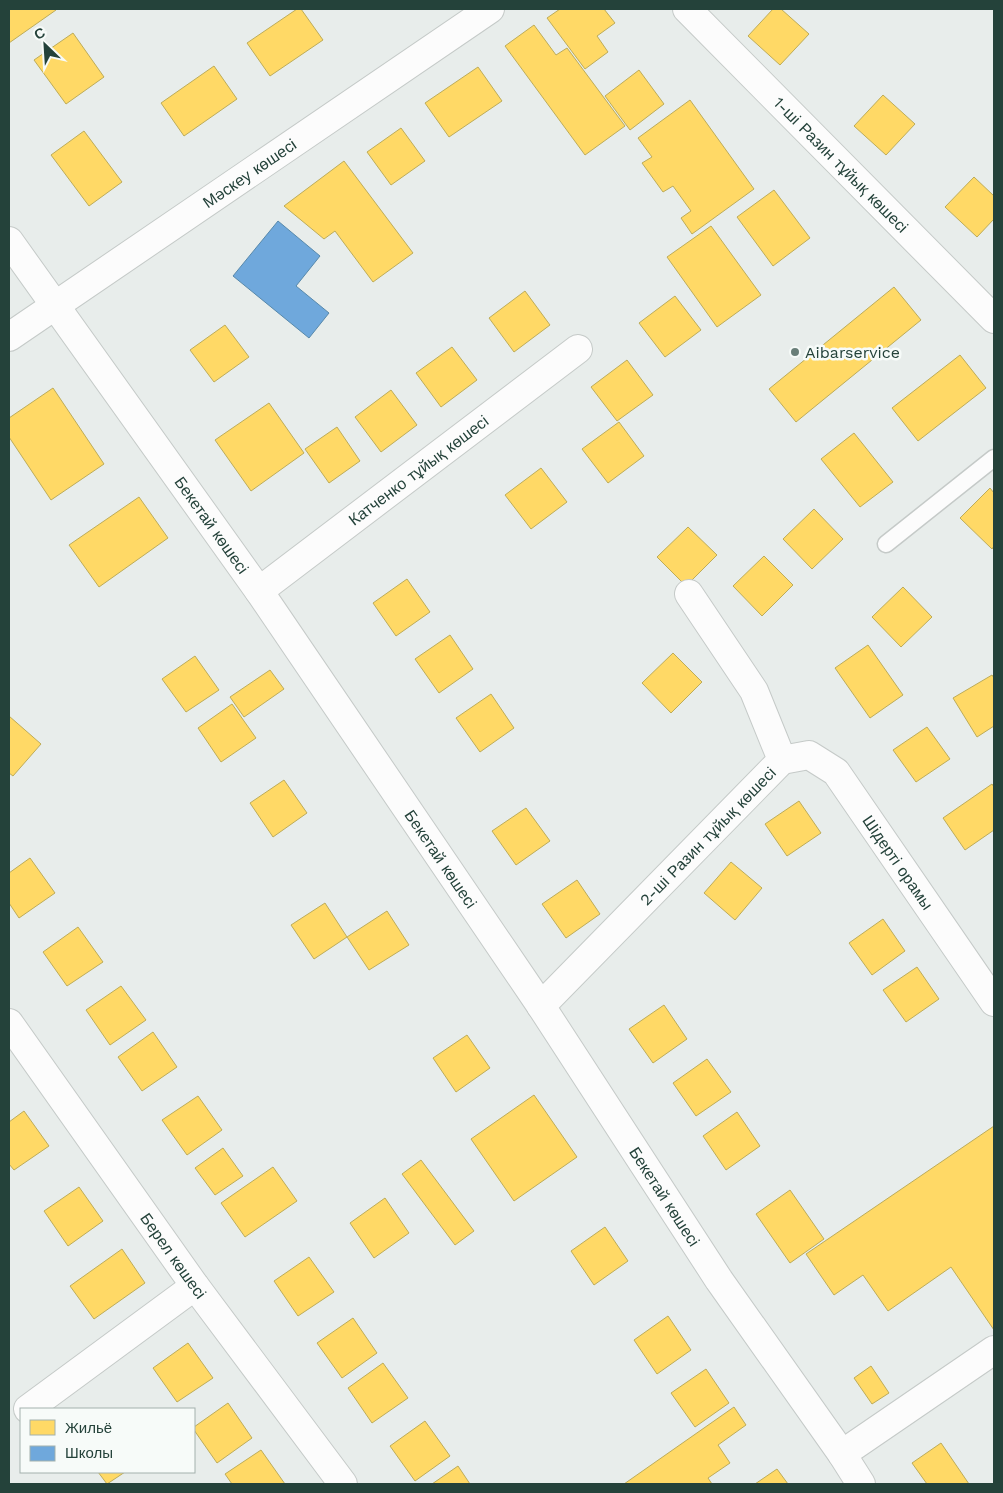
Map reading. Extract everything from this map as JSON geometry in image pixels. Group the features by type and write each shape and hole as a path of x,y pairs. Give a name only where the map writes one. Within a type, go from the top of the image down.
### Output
{"street":[{"name":"Мәскеу көшесі","path":"9,336 490,9"},
{"name":"1-ші Разин тұйық көшесі","path":"687,9 994,319"},
{"name":"Бекетай көшесі","path":"9,241 259,591 541,1006 720,1280 861,1484"},
{"name":"Катченко тұйық көшесі","path":"259,591 578,349"},
{"name":"2-ші Разин тұйық көшесі","path":"541,1006 782,760 754,691 689,594"},
{"name":"Шідерті орамы","path":"782,760 809,755 836,772 994,1002"},
{"name":"Берел көшесі","path":"9,1023 195,1286 343,1484"},
{"path":"29,1408 195,1286"},
{"path":"842,1454 994,1350"},
{"path":"9,1423 20,1415"}],"lane":[{"path":"886,544 994,458"}],"building: Жильё":[{"path":"9,9 55,9 56,10 9,43"},
{"path":"297,9 301,9 323,40 270,76 247,43"},
{"path":"560,9 604,9 615,23 597,36 608,52 585,69 547,18"},
{"path":"773,9 781,9 809,34 780,65 748,36"},
{"path":"534,25 556,55 567,48 625,126 585,155 505,46"},
{"path":"73,33 104,77 66,104 34,60"},
{"path":"214,66 237,99 184,136 161,103"},
{"path":"478,67 502,101 449,137 425,103"},
{"path":"639,70 664,104 630,130 605,96"},
{"path":"883,95 915,124 886,155 854,126"},
{"path":"690,100 754,189 692,234 681,218 691,211 673,186 663,192 642,163 652,157 638,138"},
{"path":"401,128 425,161 391,185 367,152"},
{"path":"84,131 122,182 89,206 51,155"},
{"path":"344,161 413,253 373,282 335,231 324,239 284,206"},
{"path":"974,177 994,196 994,219 977,237 945,207"},
{"path":"774,190 810,238 773,266 737,217"},
{"path":"711,226 761,295 717,327 667,257"},
{"path":"894,287 921,320 796,422 769,389"},
{"path":"525,291 550,325 514,352 489,318"},
{"path":"675,296 701,330 665,357 639,323"},
{"path":"225,325 249,357 214,382 190,350"},
{"path":"452,347 477,380 441,407 416,373"},
{"path":"960,355 986,388 918,441 892,408"},
{"path":"627,360 653,395 617,421 591,387"},
{"path":"53,388 104,464 51,500 9,437 9,418"},
{"path":"391,390 417,425 381,452 355,417"},
{"path":"269,403 304,453 251,491 215,440"},
{"path":"619,422 644,456 608,483 582,449"},
{"path":"337,427 360,461 329,483 305,449"},
{"path":"854,433 893,482 860,507 821,459"},
{"path":"541,468 567,502 531,529 505,495"},
{"path":"990,488 994,493 994,546 992,549 960,518"},
{"path":"139,497 168,538 99,587 69,545"},
{"path":"814,509 843,539 812,569 783,539"},
{"path":"688,527 717,555 686,586 657,557"},
{"path":"764,556 793,585 762,616 733,586"},
{"path":"407,579 430,612 396,636 373,603"},
{"path":"903,587 932,617 901,647 872,617"},
{"path":"450,635 473,669 439,693 415,659"},
{"path":"868,645 903,695 870,718 835,668"},
{"path":"673,653 702,682 671,713 642,683"},
{"path":"195,656 219,690 186,712 162,679"},
{"path":"270,670 284,689 244,717 230,697"},
{"path":"992,675 994,678 994,726 977,737 953,698"},
{"path":"491,694 514,728 480,752 456,718"},
{"path":"232,704 256,738 221,762 198,728"},
{"path":"9,716 41,744 13,776 9,773"},
{"path":"927,727 950,759 916,782 893,750"},
{"path":"284,780 307,813 273,837 250,803"},
{"path":"992,784 994,787 994,830 965,850 943,818"},
{"path":"799,801 821,833 787,856 765,824"},
{"path":"526,808 550,841 516,865 492,831"},
{"path":"30,858 55,893 19,918 9,903 9,873"},
{"path":"731,862 762,888 735,920 704,893"},
{"path":"577,880 600,914 566,938 542,904"},
{"path":"325,903 347,937 314,959 291,925"},
{"path":"387,911 409,945 369,970 347,937"},
{"path":"883,919 905,951 872,975 849,943"},
{"path":"78,927 103,962 67,986 43,952"},
{"path":"917,967 939,999 906,1022 883,990"},
{"path":"121,986 146,1020 110,1045 86,1010"},
{"path":"664,1005 687,1039 653,1063 629,1029"},
{"path":"153,1032 177,1067 142,1091 118,1057"},
{"path":"467,1035 490,1068 456,1092 433,1058"},
{"path":"707,1059 731,1092 696,1116 673,1083"},
{"path":"534,1095 577,1157 514,1201 471,1139"},
{"path":"198,1096 222,1130 187,1155 162,1120"},
{"path":"24,1111 49,1146 14,1170 9,1164 9,1122"},
{"path":"737,1112 760,1146 726,1170 703,1136"},
{"path":"994,1126 994,1330 951,1267 888,1311 863,1275 834,1295 806,1254"},
{"path":"223,1148 243,1176 215,1195 195,1168"},
{"path":"421,1160 474,1231 455,1245 402,1174"},
{"path":"273,1167 297,1201 245,1237 221,1203"},
{"path":"79,1187 103,1221 68,1246 44,1211"},
{"path":"790,1190 824,1239 790,1263 756,1214"},
{"path":"385,1198 409,1233 374,1258 350,1223"},
{"path":"605,1227 628,1261 594,1285 571,1251"},
{"path":"122,1249 145,1283 94,1319 70,1286"},
{"path":"309,1257 334,1292 298,1316 274,1281"},
{"path":"668,1316 691,1350 657,1374 634,1340"},
{"path":"353,1318 377,1353 342,1378 317,1343"},
{"path":"188,1343 213,1378 177,1402 153,1368"},
{"path":"383,1363 408,1398 372,1423 348,1388"},
{"path":"871,1366 889,1393 872,1404 854,1378"},
{"path":"706,1369 729,1403 695,1427 671,1393"},
{"path":"228,1403 252,1438 217,1463 195,1431 195,1426"},
{"path":"734,1407 746,1425 718,1445 730,1463 708,1478 712,1484 624,1484"},
{"path":"425,1421 450,1456 415,1481 390,1446"},
{"path":"941,1443 969,1484 927,1484 912,1463"},
{"path":"261,1450 285,1484 232,1484 225,1474"},
{"path":"458,1466 470,1484 432,1484"},
{"path":"777,1469 788,1484 755,1484"},
{"path":"99,1473 124,1473 107,1484"}],"building: Школы":[{"path":"278,221 320,256 296,286 329,313 309,338 233,276"}],"place":[{"name":"Aibarservice","path":"795,352"}]}
